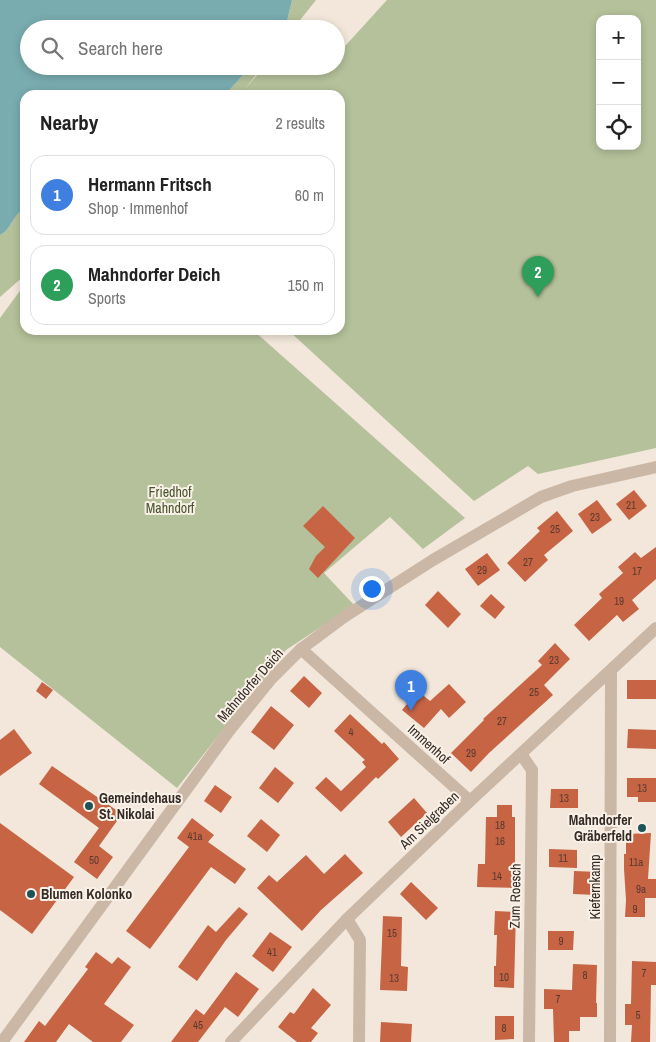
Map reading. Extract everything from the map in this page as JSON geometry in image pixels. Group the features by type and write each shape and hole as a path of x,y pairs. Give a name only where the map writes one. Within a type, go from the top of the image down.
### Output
{"street":[{"name":"Mahndorfer Deich","path":"2,1042 229,731 271,679 301,649 352,612 433,560 541,497 572,486 656,467"},
{"name":"Am Sielgraben","path":"231,1042 347,919 470,801 656,628"},
{"name":"Immenhof","path":"301,649 470,801"},
{"name":"Kiefernkamp","path":"610,1042 611,671"},
{"name":"Zum Roesch","path":"521,754 532,770 529,1042"},
{"path":"347,919 360,940 359,1042"}],"green space":[{"path":"292,0 316,0 300,20 287,20"},
{"path":"387,0 656,0 656,448 538,474 528,466 474,501 293,335 345,335 345,90 244,90 257,75 345,75 345,46"},
{"path":"243,75 256,75 244,90 229,90"},
{"path":"20,213 20,279 0,297 0,235"},
{"name":"Friedhof Mahndorf","path":"20,291 20,335 259,335 465,518 423,549 390,517 324,573 354,605 286,650 177,788 0,647 0,318"}],"water":[{"path":"0,0 292,0 287,20 20,20 20,75 243,75 229,90 20,90 20,213 0,235"}],"building":[{"path":"634,490 647,506 629,520 616,504"},
{"path":"597,500 612,520 592,534 578,514"},
{"path":"323,506 355,538 318,578 309,569 316,556 325,547 303,526"},
{"path":"557,511 573,531 544,555 548,560 525,582 507,563 540,531 537,528"},
{"path":"656,547 656,579 632,600 639,609 623,622 617,615 589,641 574,625 602,598 599,594 623,573 618,567 635,552 641,558"},
{"path":"487,553 500,570 478,586 465,569"},
{"path":"438,591 461,614 448,628 425,605"},
{"path":"491,594 505,607 495,619 480,606"},
{"path":"555,643 570,659 544,685 553,695 489,753 471,772 451,753 483,719 542,665 538,661"},
{"path":"304,676 322,693 309,708 290,691"},
{"path":"627,680 656,680 656,699 627,699"},
{"path":"42,682 53,690 46,699 36,691"},
{"path":"449,684 466,702 449,718 441,709 424,728 402,710 418,691 430,701"},
{"path":"271,706 294,725 274,750 251,732"},
{"path":"350,714 382,744 384,742 399,759 378,779 376,777 341,812 315,788 326,777 341,791 366,767 362,762 365,760 334,731"},
{"path":"14,729 32,753 0,776 0,740"},
{"path":"628,729 656,730 656,749 627,748"},
{"name":"Gemeindehaus St. Nikolai","path":"52,766 122,814 99,846 113,857 97,879 74,862 99,828 39,784"},
{"path":"275,767 294,783 278,803 259,788"},
{"path":"627,778 656,778 656,802 638,802 638,797 627,797"},
{"path":"215,785 232,797 221,813 204,801"},
{"path":"551,789 578,789 578,808 550,808"},
{"path":"414,798 427,813 401,837 388,822"},
{"path":"497,805 512,805 512,817 515,817 516,888 477,887 478,864 485,864 486,817 497,817"},
{"path":"192,818 214,835 208,842 246,869 235,884 211,867 150,949 126,931 189,847 177,838"},
{"path":"261,819 280,835 267,852 247,836"},
{"name":"Blumen Kolonko","path":"0,823 74,877 32,934 0,910"},
{"path":"651,833 648,879 656,879 656,898 645,898 645,917 625,917 624,854 626,854 626,834"},
{"path":"549,849 577,850 577,868 549,867"},
{"path":"345,854 363,873 321,910 302,931 257,888 269,875 277,882 306,855 324,874"},
{"path":"574,871 598,872 597,895 573,894"},
{"path":"411,882 438,908 426,920 400,894"},
{"path":"239,907 248,914 226,940 197,981 178,967 208,925 216,932"},
{"path":"495,911 516,912 514,988 494,987 497,935 494,935"},
{"path":"383,916 402,917 401,966 408,967 407,991 380,990"},
{"path":"548,931 574,931 573,950 548,950"},
{"path":"270,932 292,947 273,972 252,956"},
{"path":"96,952 112,964 118,957 131,967 104,1004 134,1025 121,1042 93,1042 69,1024 56,1042 24,1042 39,1021 45,1026 88,969 85,967"},
{"path":"632,961 656,962 656,985 651,985 650,1042 631,1042 632,1025 625,1025 625,1004 631,1004"},
{"path":"573,964 597,965 597,1017 580,1017 580,1031 569,1031 569,1042 554,1042 553,1009 544,1009 544,989 572,990"},
{"path":"236,972 259,989 238,1017 225,1007 198,1042 171,1042 196,1009 204,1015"},
{"path":"313,988 331,1005 311,1028 318,1033 311,1042 297,1042 278,1027 290,1012 294,1014"},
{"path":"495,1016 514,1016 514,1039 495,1040"},
{"path":"381,1022 412,1024 411,1042 380,1042"}],"place":[{"name":"Mahndorfer Deich","path":"538,297"},
{"name":"Hermann Fritsch","path":"411,711"},
{"name":"Gemeindehaus St. Nikolai","path":"89,806"},
{"name":"Mahndorfer Gräberfeld","path":"642,828"},
{"name":"Blumen Kolonko","path":"31,894"}]}
